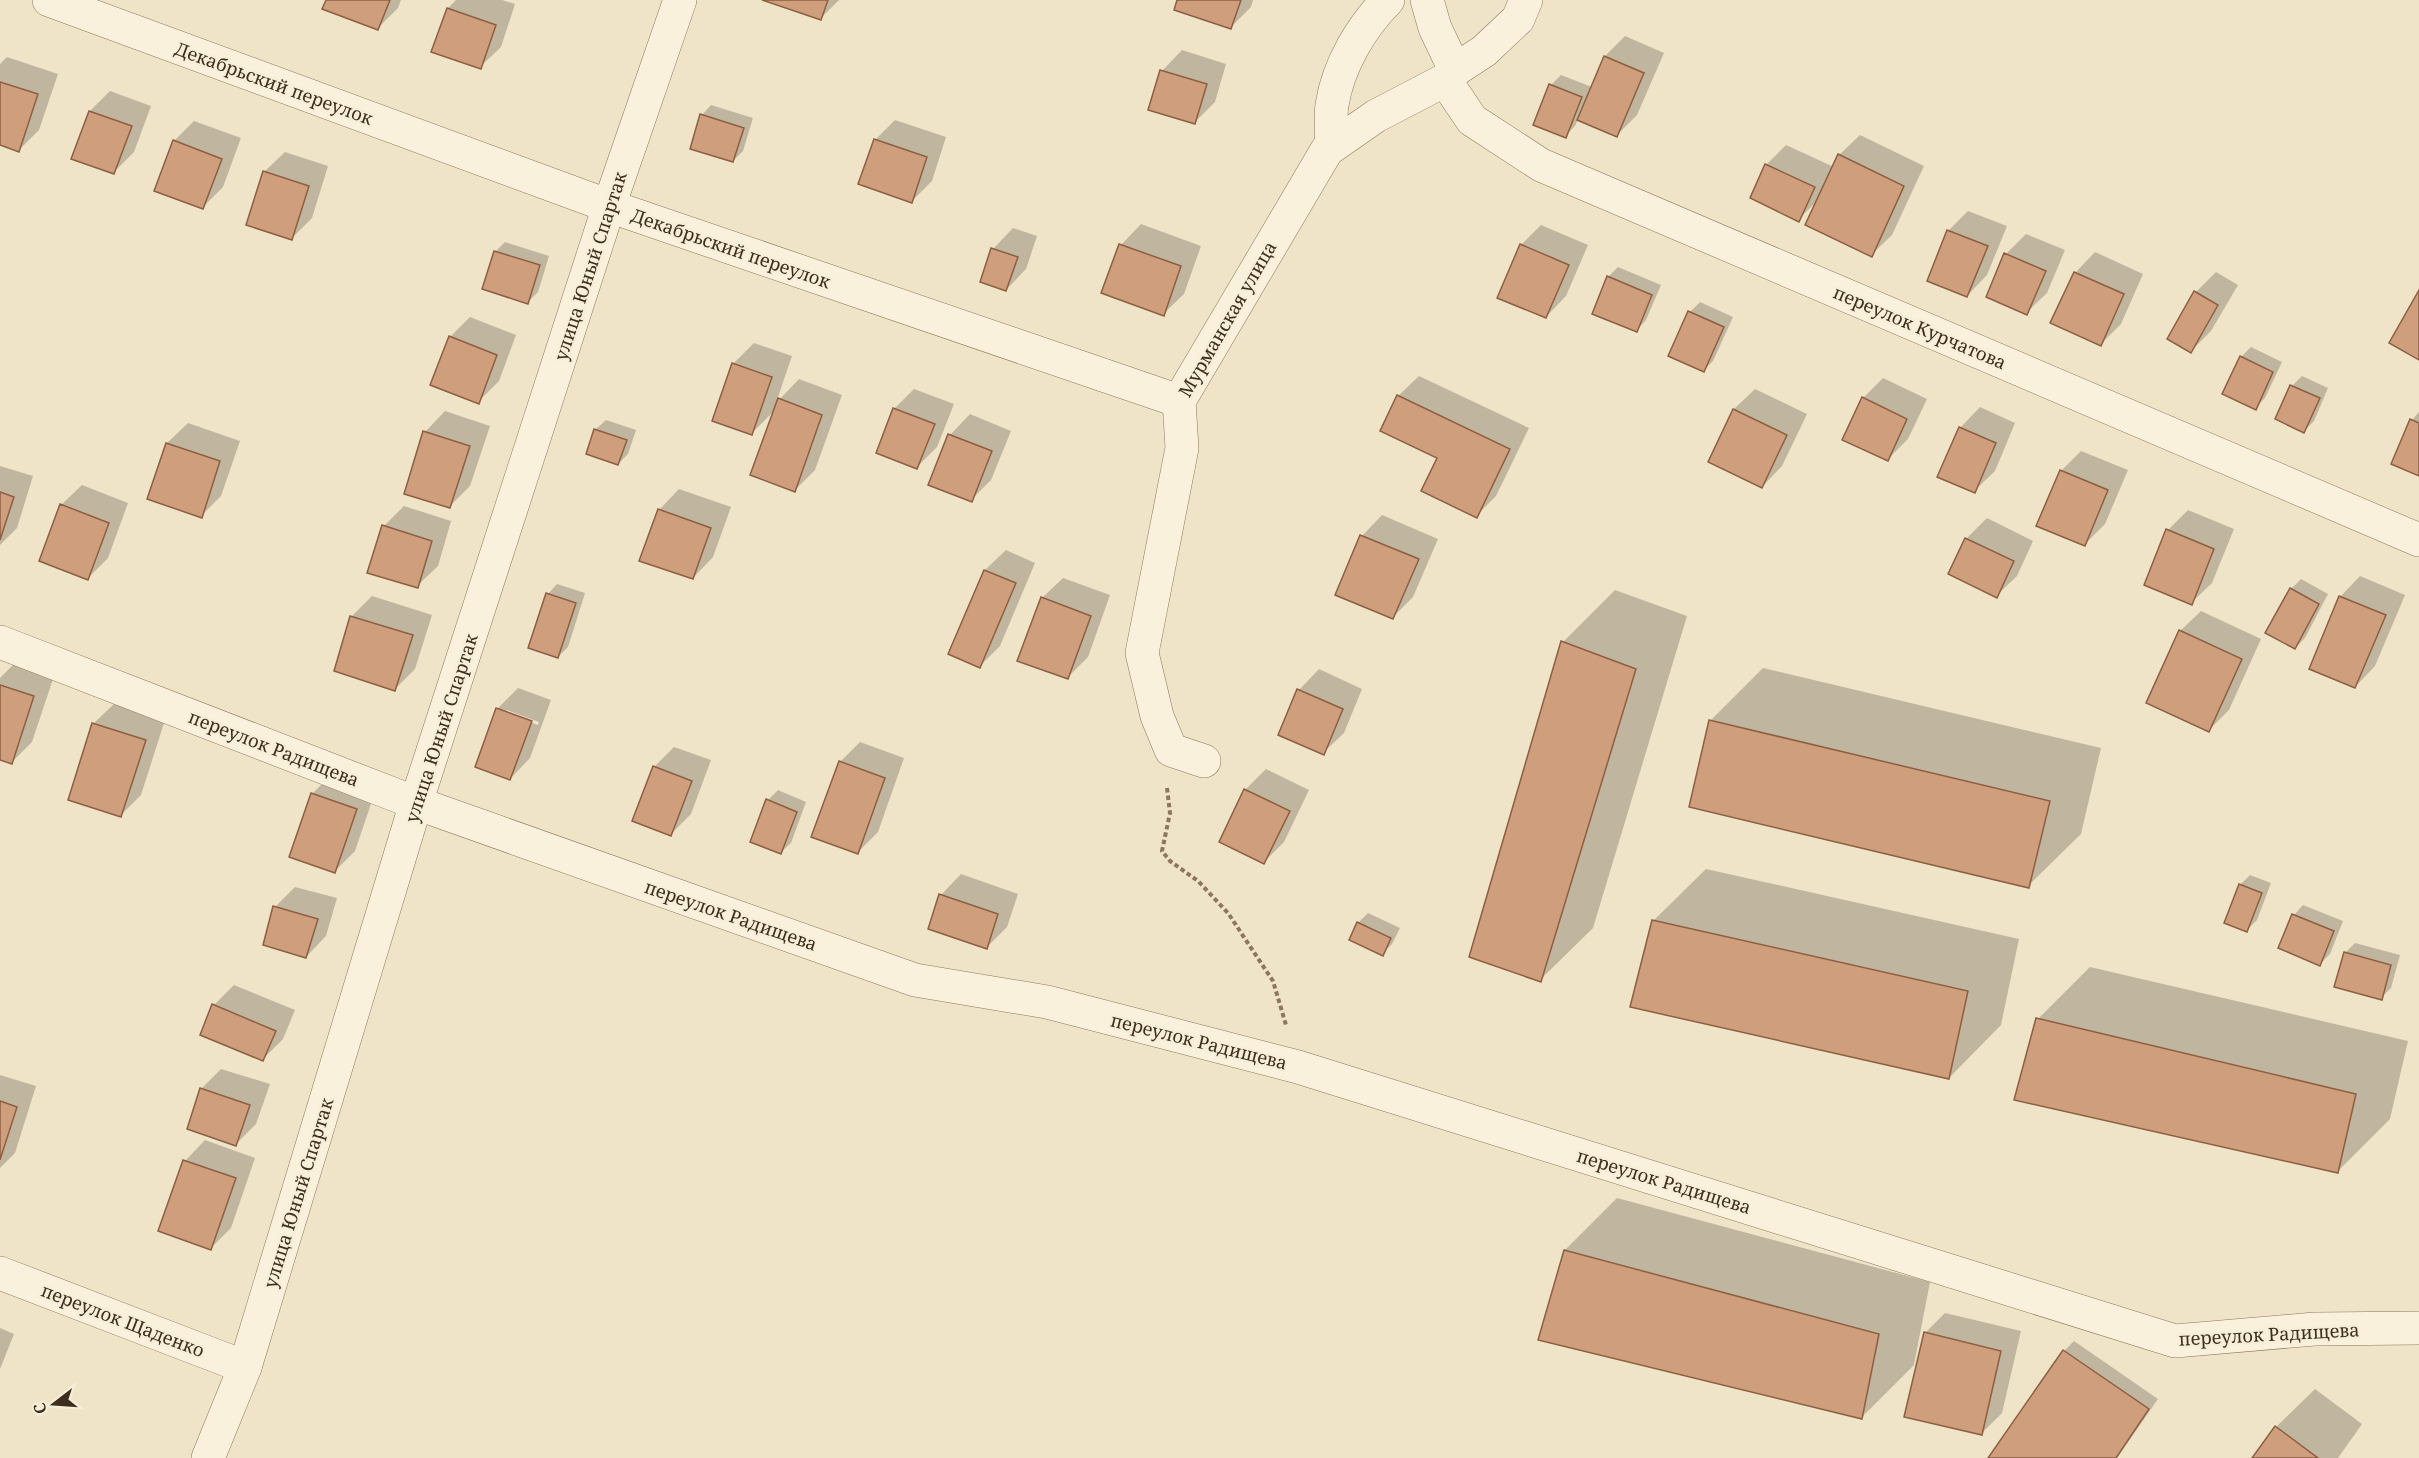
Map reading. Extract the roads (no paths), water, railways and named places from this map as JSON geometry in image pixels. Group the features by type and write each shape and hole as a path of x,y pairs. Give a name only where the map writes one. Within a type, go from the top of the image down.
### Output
{"street":[{"name":"Декабрьский переулок","path":"49,0 609,206 1179,401"},
{"name":"улица Юный Спартак","path":"208,1458 245,1367 416,803 609,206 680,0"},
{"path":"1331,147 1332,104 1347,58 1372,17 1388,0"},
{"name":"переулок Курчатова","path":"1427,0 1450,75 1472,120 1541,165 2419,540"},
{"name":"Мурманская улица","path":"1204,760 1171,750 1157,716 1142,652 1182,448 1179,401 1327,150 1376,116 1450,75 1484,51 1518,20 1526,0"},
{"name":"переулок Радищева","path":"0,642 416,803 915,980 1047,1002 1298,1067 2175,1341 2315,1329 2419,1328"},
{"name":"переулок Щаденко","path":"0,1273 245,1367"}]}
